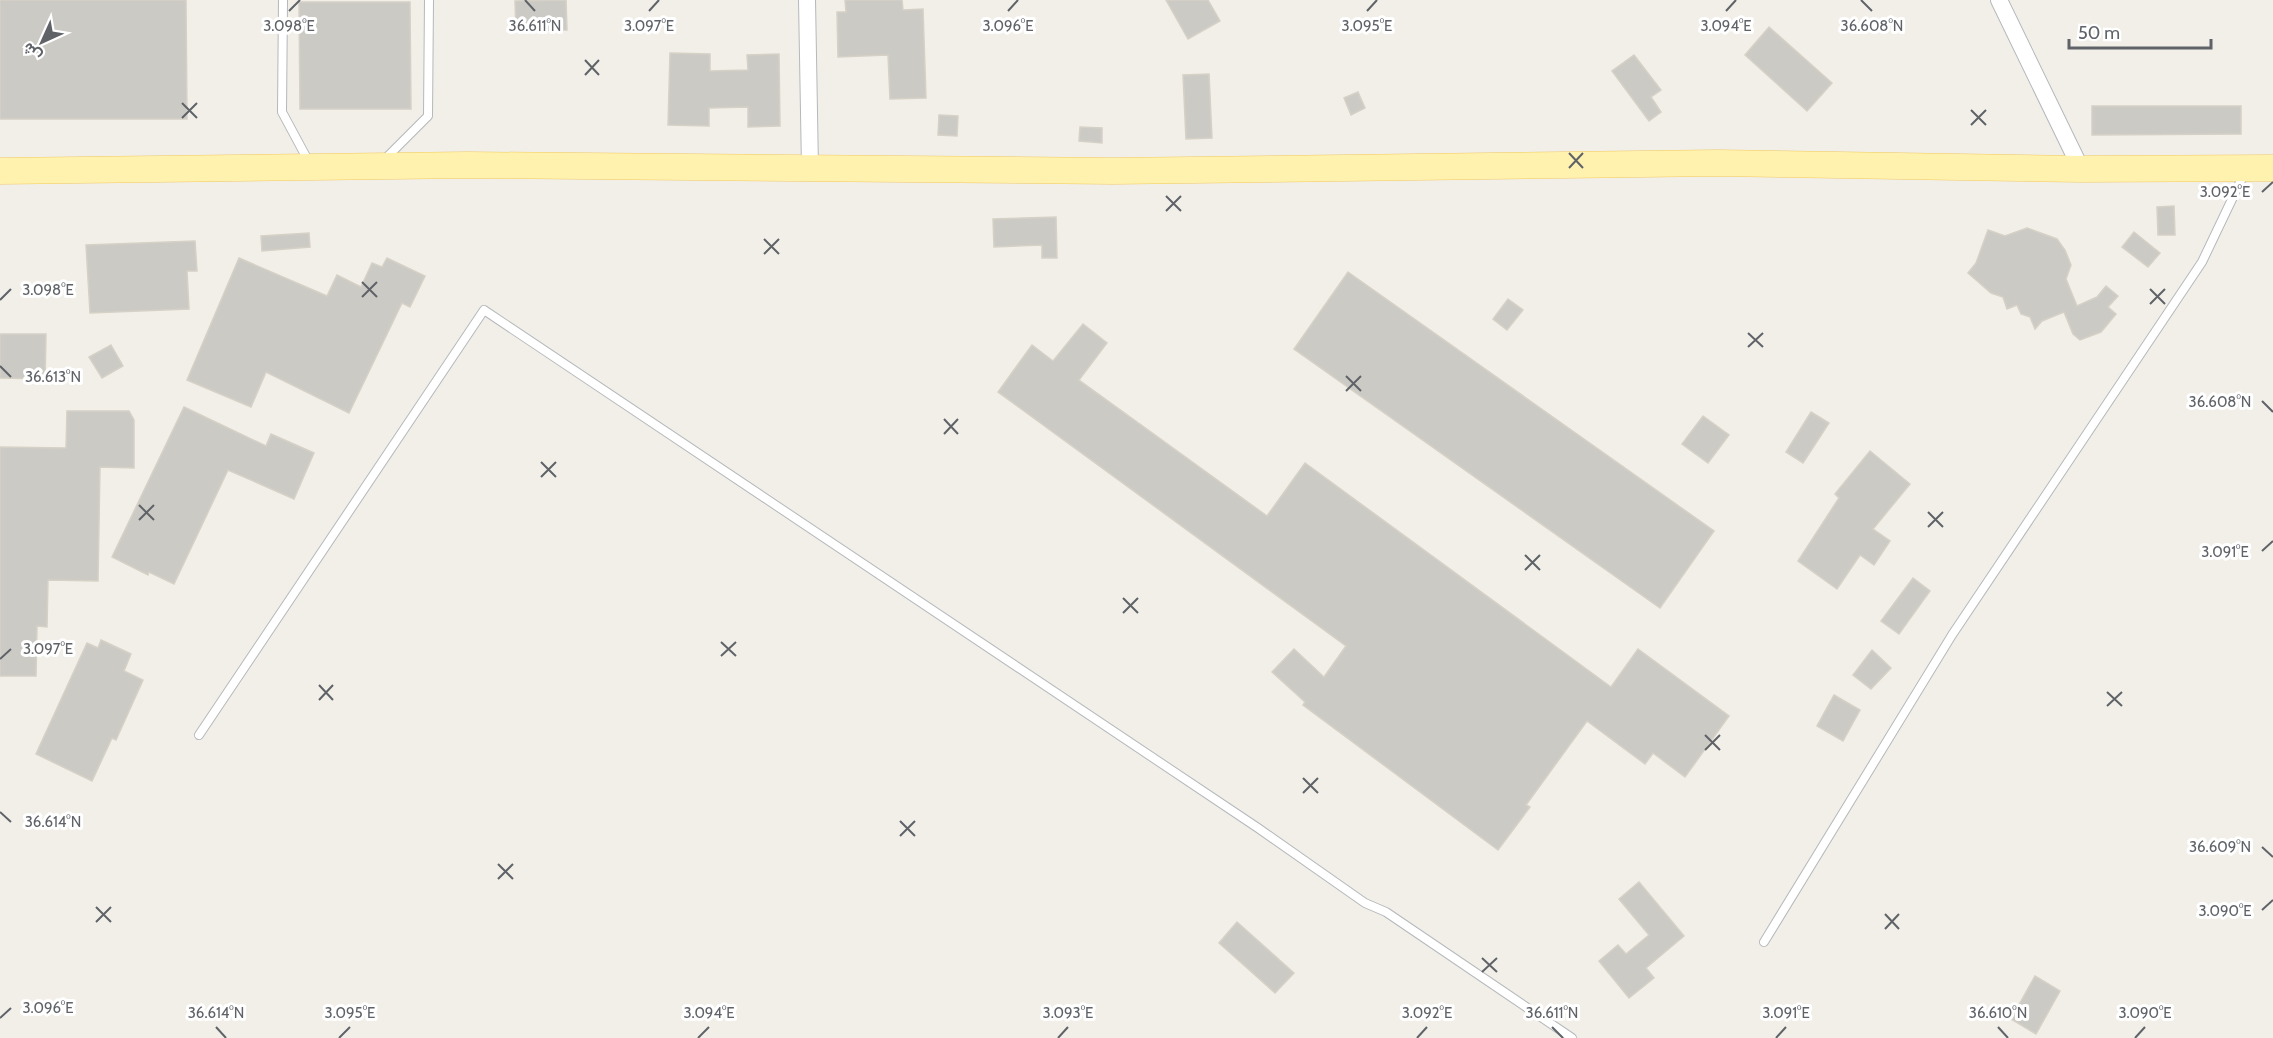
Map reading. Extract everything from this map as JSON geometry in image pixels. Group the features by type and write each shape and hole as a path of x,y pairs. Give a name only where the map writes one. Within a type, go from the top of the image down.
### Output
{"main road":[{"path":"0,171 379,166 1113,171 1719,163 2081,169 2273,168"}],"street":[{"path":"807,0 810,168"},
{"path":"1999,0 2081,169"}],"lane":[{"path":"282,0 282,112 311,167"},
{"path":"379,166 428,116 429,0"},
{"path":"1764,942 1952,635 2202,262 2247,168"},
{"path":"199,735 484,310 1258,828 1365,903 1386,912 1572,1038"}],"building":[{"path":"0,0 186,0 187,119 0,119"},
{"path":"566,0 567,30 516,31 515,1"},
{"path":"845,0 902,0 903,10 923,9 926,98 890,99 888,55 838,57 837,12 846,12"},
{"path":"1166,0 1208,0 1220,21 1188,39"},
{"path":"299,2 410,2 411,109 300,109"},
{"path":"1769,27 1832,83 1807,111 1745,55"},
{"path":"670,53 710,54 710,71 748,70 747,55 779,54 780,126 748,127 748,107 709,108 709,126 668,125"},
{"path":"1634,55 1661,90 1651,97 1661,112 1649,121 1612,71"},
{"path":"1209,74 1212,138 1186,139 1183,75"},
{"path":"1358,92 1365,108 1351,115 1344,98"},
{"path":"2092,106 2241,106 2241,134 2092,135"},
{"path":"939,115 958,116 957,136 938,135"},
{"path":"1080,127 1102,128 1102,143 1079,141"},
{"path":"2174,206 2175,235 2158,235 2157,207"},
{"path":"1056,217 1057,258 1042,258 1042,245 994,247 993,219"},
{"path":"2027,228 2057,239 2065,250 2071,265 2066,279 2077,306 2097,297 2106,286 2118,296 2108,307 2116,314 2101,332 2080,340 2073,334 2064,312 2042,321 2035,329 2030,317 2021,314 2017,305 2007,309 2003,297 1991,293 1968,273 1976,263 1988,230 2005,236"},
{"path":"2134,232 2160,253 2148,267 2122,247"},
{"path":"309,233 310,247 262,251 261,236"},
{"path":"195,241 197,271 187,271 189,309 90,313 86,245"},
{"path":"239,258 327,296 337,275 361,287 372,263 382,267 387,258 425,276 410,307 402,303 349,413 266,372 251,407 187,380"},
{"path":"1348,272 1714,531 1660,608 1294,349"},
{"path":"1508,299 1523,310 1507,330 1493,319"},
{"path":"1083,324 1107,343 1079,380 1267,516 1305,463 1611,687 1638,649 1729,716 1685,777 1653,753 1645,764 1587,721 1526,805 1530,807 1498,850 1303,705 1305,702 1272,672 1294,649 1324,677 1346,646 998,392 1032,345 1053,361"},
{"path":"0,334 46,334 45,379 0,378"},
{"path":"111,345 123,366 102,378 89,357"},
{"path":"184,407 266,446 271,434 314,453 294,499 228,470 174,584 149,572 148,575 112,557"},
{"path":"67,411 129,411 134,420 134,468 100,467 98,581 48,580 47,627 37,626 36,676 0,676 0,447 66,448"},
{"path":"1811,412 1829,423 1803,463 1786,452"},
{"path":"1703,416 1729,435 1708,463 1682,444"},
{"path":"1870,451 1910,484 1873,529 1890,541 1874,565 1860,555 1837,589 1798,561 1839,498 1835,494"},
{"path":"1913,578 1930,591 1899,634 1881,621"},
{"path":"101,640 131,654 124,671 143,680 116,740 112,738 92,781 36,754 87,643 98,648"},
{"path":"1872,650 1891,668 1871,689 1853,675"},
{"path":"1834,695 1860,710 1843,741 1817,726"},
{"path":"1639,882 1684,936 1646,968 1654,978 1629,998 1599,961 1618,945 1626,954 1649,935 1619,899"},
{"path":"1237,922 1294,973 1275,993 1219,943"},
{"path":"2035,976 2060,991 2036,1034 2011,1019"}]}
